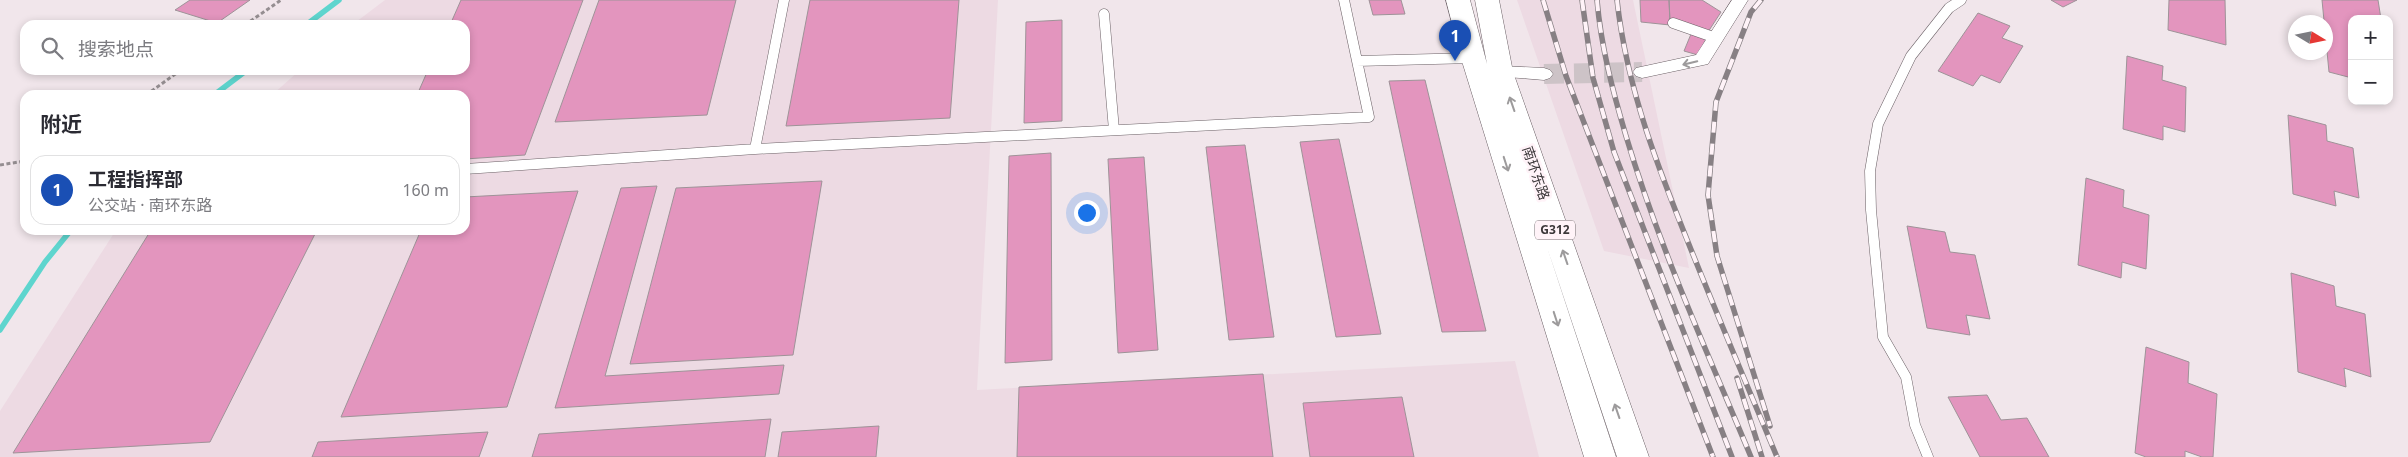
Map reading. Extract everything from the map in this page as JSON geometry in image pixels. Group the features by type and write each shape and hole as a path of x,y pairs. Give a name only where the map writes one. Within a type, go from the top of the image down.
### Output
{"highway":[{"name":"南环东路","path":"1458,0 1473,58 1600,457"},
{"name":"南环东路","path":"1487,0 1501,72 1633,457"}],"street":[{"path":"1642,72 1702,60 1740,0"},
{"path":"1501,72 1544,74"}],"lane":[{"path":"755,149 784,0"},
{"path":"470,169 755,149 1369,117 1344,0"},
{"path":"1928,457 1915,425 1906,377 1884,337 1871,210 1870,171 1878,124 1911,56 1949,8 1961,0"},
{"path":"1104,14 1114,130"},
{"path":"1673,23 1716,38"},
{"path":"1357,61 1473,58"}],"path":[{"path":"252,20 281,0"},
{"path":"153,90 175,75"},
{"path":"0,165 20,162"}],"shaded area":[{"path":"385,0 998,0 977,390 1515,361 1539,457 0,457 0,411 113,235 470,235 470,90 278,90 294,75 470,75 470,20 359,20"},
{"path":"1517,0 1633,0 1689,268 1604,251"}],"building":[{"path":"190,0 250,0 221,20 207,20 175,10"},
{"path":"461,0 583,0 525,155 470,159 470,90 419,90 426,75 470,75 470,20 452,20"},
{"path":"599,0 736,0 707,115 555,122"},
{"path":"810,0 959,0 950,118 786,126"},
{"path":"1369,0 1401,0 1405,14 1373,15"},
{"path":"1640,0 1669,0 1670,25 1641,22"},
{"path":"1669,0 1702,0 1721,12 1708,32 1670,20"},
{"path":"2051,0 2077,0 2063,7"},
{"path":"2169,0 2225,0 2226,45 2168,30"},
{"path":"2322,0 2378,0 2380,15 2348,15 2348,77 2329,72 2328,60 2333,60 2333,15 2323,15"},
{"path":"1978,13 2010,26 2002,38 2023,46 2000,83 1981,75 1973,86 1938,71"},
{"path":"1062,20 1062,121 1024,123 1026,22"},
{"path":"1691,34 1706,39 1698,55 1684,51"},
{"path":"2127,56 2163,66 2162,80 2186,87 2185,132 2163,126 2163,140 2123,129"},
{"path":"1425,80 1486,331 1442,332 1389,81"},
{"path":"2288,115 2326,125 2327,141 2353,148 2359,198 2334,191 2336,206 2293,194"},
{"path":"1339,139 1381,334 1336,337 1300,142"},
{"path":"1245,145 1274,337 1229,340 1206,147"},
{"path":"1051,153 1052,360 1005,363 1009,156"},
{"path":"1144,157 1158,350 1118,353 1108,159"},
{"path":"2086,178 2124,190 2123,207 2149,215 2146,269 2122,262 2121,278 2078,265"},
{"path":"822,181 793,355 630,364 676,188"},
{"path":"657,186 605,376 784,365 779,394 555,408 621,188"},
{"path":"578,191 507,407 341,417 419,235 470,235 470,197"},
{"path":"1907,226 1945,232 1950,252 1975,255 1990,319 1966,315 1970,335 1927,328"},
{"path":"148,235 314,235 210,442 13,453"},
{"path":"2291,273 2334,286 2336,306 2365,314 2371,377 2344,368 2346,387 2298,372"},
{"path":"2146,347 2189,362 2188,383 2217,394 2213,457 2202,457 2185,451 2185,457 2146,457 2135,453"},
{"path":"1263,374 1273,457 1017,457 1019,387"},
{"path":"1987,395 2001,420 2027,418 2049,457 1980,457 1948,397"},
{"path":"1402,397 1414,457 1310,457 1303,403"},
{"path":"771,419 765,457 532,457 539,434"},
{"path":"879,426 876,457 778,457 782,432"},
{"path":"488,432 479,457 312,457 318,442"}],"waterway":[{"path":"313,20 339,0"},
{"path":"221,90 240,75"},
{"path":"0,330 45,262 67,235"}],"tunnel":[{"path":"1544,74 1642,72"}],"railway":[{"path":"1543,0 1566,76 1713,457"},
{"path":"1582,0 1593,78 1614,152 1732,457"},
{"path":"1597,0 1601,35 1608,69 1639,177 1668,258 1751,457"},
{"path":"1617,0 1628,67 1657,163 1681,226 1777,457"},
{"path":"1761,0 1751,12 1716,102 1708,195 1717,256 1770,426"},
{"path":"1737,378 1762,457"}],"place":[{"name":"工程指挥部","path":"1455,61"}]}
